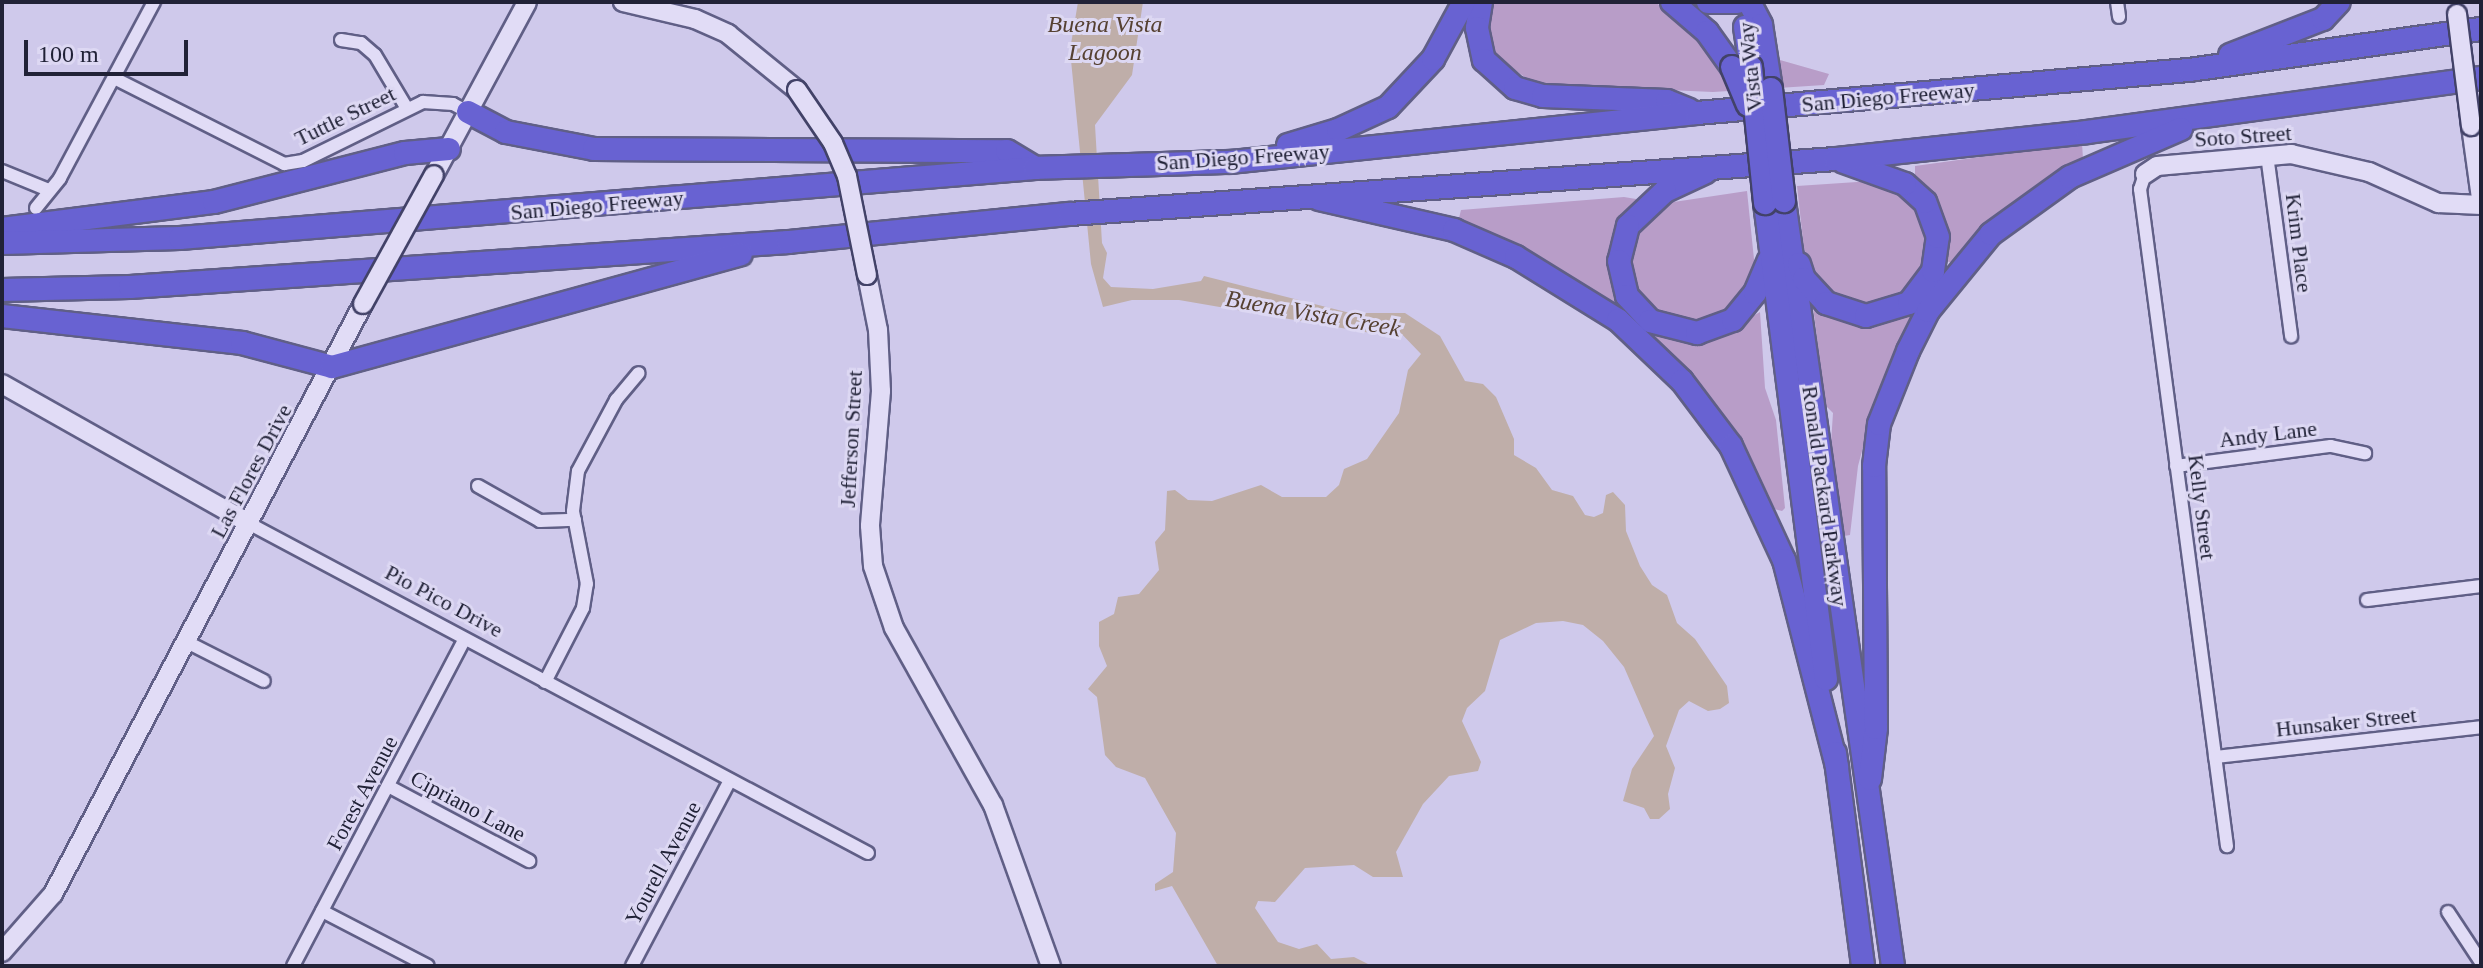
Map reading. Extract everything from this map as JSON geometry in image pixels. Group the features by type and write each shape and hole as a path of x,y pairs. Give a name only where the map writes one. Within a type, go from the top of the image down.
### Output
{"highway":[{"path":"1231,162 1338,130 1388,107 1433,59 1464,2"},
{"path":"1481,2 1477,28 1484,60 1515,88 1543,96 1667,101 1697,113"},
{"path":"1672,2 1750,67"},
{"path":"1708,2 1743,2"},
{"name":"Vista Way","path":"1743,2 1755,18 1750,67 1757,133"},
{"path":"2189,70 2323,19 2339,2"},
{"name":"San Diego Freeway","path":"2,243 180,238 1035,168 1231,162 1697,113 2189,70 2481,29"},
{"name":"Ronald Packard Parkway","path":"1750,67 1774,202 1771,256 1863,966"},
{"name":"San Diego Freeway","path":"2,290 130,287 788,242 1070,214 1725,164 1836,159 2219,115 2481,78"},
{"path":"468,112 506,132 594,149 1007,151 1035,168"},
{"path":"1870,779 1876,728 1871,514 1879,424 1928,311 1991,234 2070,177 2137,145 2219,115"},
{"name":"Ronald Packard Parkway","path":"1757,133 1774,202 1790,240 1845,641 1870,779 1893,966"},
{"path":"2,229 214,202 405,153 449,149"},
{"path":"1790,240 1815,293 1847,314 1873,316 1901,309 1928,281 1937,261 1938,237 1925,202 1905,184 1836,159"},
{"path":"1725,164 1665,191 1636,215 1622,240 1619,261 1627,296 1650,321 1664,328 1697,333 1716,328 1747,305 1771,256"},
{"path":"1310,196 1346,209 1454,230 1516,257 1618,320 1682,381 1731,446 1784,560 1837,767"},
{"path":"2,316 242,343 332,367 788,242"}],"street":[{"path":"36,208 46,189 60,178 154,2"},
{"name":"Las Flores Drive","path":"2,952 53,894 363,304 527,2"},
{"name":"Jefferson Street","path":"623,2 695,19 728,34 797,90 833,143 847,176 878,330 881,391 870,526 876,579 894,628 993,805 1051,966"},
{"path":"2117,2 2119,17"},
{"path":"2456,8 2481,198"},
{"path":"341,40 361,43 375,55 406,107"},
{"name":"Tuttle Street","path":"114,78 284,164 303,161 406,107 423,102 453,104 468,112"},
{"name":"Soto Street","path":"2145,174 2157,166 2267,155 2336,161 2438,203 2481,205"},
{"name":"Krim Place","path":"2267,155 2291,336"},
{"path":"2,171 46,189"},
{"name":"Kelly Street","path":"2145,174 2140,189 2227,846"},
{"path":"545,682 583,608 587,584 575,520 578,471 616,400 639,373"},
{"name":"Pio Pico Drive","path":"2,384 250,524 868,853"},
{"name":"Andy Lane","path":"2176,466 2331,446 2365,453"},
{"path":"478,486 540,521 575,520"},
{"path":"2367,600 2481,586"},
{"name":"Forest Avenue","path":"293,966 465,639"},
{"path":"187,642 264,681"},
{"name":"Hunsaker Street","path":"2215,757 2481,727"},
{"name":"Yourell Avenue","path":"632,966 730,780"},
{"name":"Cipriano Lane","path":"388,786 529,861"},
{"path":"322,911 428,966"},
{"path":"2448,912 2481,962"}],"shaded area":[{"path":"1494,2 1655,2 1687,25 1719,71 1780,69 1780,60 1829,74 1824,85 1713,92 1534,84 1496,56 1489,23"},
{"path":"2082,143 2083,159 2026,194 1953,264 1945,260 1945,222 1936,203 1915,181 1915,166"},
{"path":"1872,181 1910,197 1926,223 1930,259 1910,293 1870,309 1824,293 1805,258 1797,186"},
{"path":"1747,191 1755,269 1741,302 1704,324 1665,321 1628,283 1629,238 1667,203"},
{"path":"1624,197 1636,199 1638,206 1618,234 1647,327 1681,339 1719,335 1760,312 1765,388 1776,420 1785,508 1782,511 1774,509 1752,468 1598,295 1542,259 1458,222 1461,210"},
{"path":"1813,306 1910,310 1915,317 1875,402 1858,466 1850,535 1844,536 1831,443 1833,413 1825,405"}],"water":[{"path":"1078,2 1143,2 1132,75 1095,125 1102,243 1107,253 1103,278 1111,287 1153,289 1201,281 1204,276 1350,313 1405,313 1440,336 1465,381 1483,384 1496,397 1514,439 1514,455 1536,468 1552,490 1573,496 1585,515 1594,517 1603,513 1606,495 1613,492 1625,505 1626,531 1640,566 1652,585 1667,595 1677,623 1695,639 1727,686 1729,703 1720,709 1708,711 1689,701 1679,710 1666,746 1675,768 1668,794 1670,809 1659,819 1650,819 1644,808 1623,801 1632,769 1654,736 1624,667 1603,641 1583,625 1563,621 1536,623 1500,640 1485,691 1467,708 1462,721 1481,762 1478,771 1449,776 1423,804 1396,852 1403,877 1373,877 1354,865 1305,868 1275,902 1258,901 1255,908 1278,942 1299,949 1317,944 1331,959 1354,957 1372,966 1218,966 1172,886 1155,891 1155,884 1173,872 1176,833 1145,778 1116,767 1105,755 1097,697 1088,689 1107,666 1099,646 1099,622 1114,614 1118,597 1139,594 1159,570 1155,542 1165,530 1167,491 1175,490 1188,500 1212,501 1261,485 1282,497 1326,497 1339,485 1344,469 1367,459 1399,413 1408,370 1421,354 1395,327 1371,333 1179,300 1132,300 1103,307 1091,264 1070,50"}],"water label":[{"name":"Buena Vista Lagoon","path":"1105,39"},
{"name":"Buena Vista Creek","path":"1313,314"}]}
